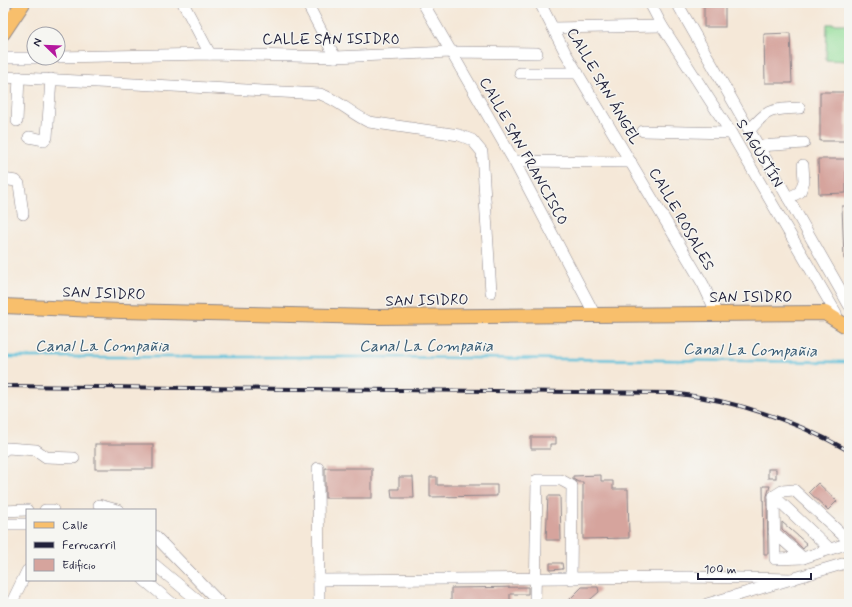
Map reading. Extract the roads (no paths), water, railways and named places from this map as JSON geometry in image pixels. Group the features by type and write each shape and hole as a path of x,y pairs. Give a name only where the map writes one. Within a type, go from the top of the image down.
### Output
{"main road":[{"path":"4,31 23,3"},
{"name":"SAN ISIDRO","path":"3,306 121,311 374,317 825,313 843,322"}],"street":[{"path":"4,31 5,3"},
{"path":"183,3 210,54"},
{"path":"307,3 335,57"},
{"name":"CALLE SAN FRANCISCO","path":"423,3 514,161 595,315"},
{"name":"CALLE SAN ÁNGEL","path":"540,3 578,73 631,162"},
{"name":"S AGUSTÍN","path":"650,3 662,26 731,133 843,322"},
{"path":"677,3 847,299"},
{"path":"553,28 662,26"},
{"name":"CALLE SAN ISIDRO","path":"66,57 210,54 335,57 451,52 537,53"},
{"path":"3,58 26,58"},
{"path":"520,73 578,73"},
{"path":"3,77 320,94 330,97 356,116 369,122 459,135 472,140 482,152 491,292"},
{"path":"17,121 19,77"},
{"path":"29,137 44,140 47,137 51,79"},
{"path":"750,130 762,115 774,110 800,108"},
{"path":"643,131 731,133"},
{"path":"758,146 804,143"},
{"path":"514,161 631,162"},
{"name":"CALLE ROSALES","path":"631,162 703,284 717,314"},
{"path":"788,198 800,192 804,182 803,165"},
{"path":"3,179 16,181 19,184 23,214"},
{"path":"843,322 849,312"},
{"path":"3,451 7,448 36,450 46,457 74,458"},
{"path":"318,468 319,604"},
{"path":"535,604 535,483 537,480 561,480 576,486 571,579"},
{"path":"782,490 794,490 849,542 803,558 774,559 774,496 782,490"},
{"path":"774,496 830,549"},
{"path":"99,505 114,509"},
{"path":"3,511 26,510"},
{"path":"3,524 22,524 15,511"},
{"path":"774,532 803,558"},
{"path":"156,537 221,604"},
{"path":"707,604 849,562"},
{"path":"156,566 202,604"},
{"path":"12,604 26,573"},
{"path":"319,580 793,579"},
{"path":"145,581 173,604"}],"waterway":[{"name":"Canal La Compañia","path":"3,357 370,357 849,362"}],"railway":[{"path":"3,386 672,393 695,396 741,406 764,413 807,430 849,451"}]}
